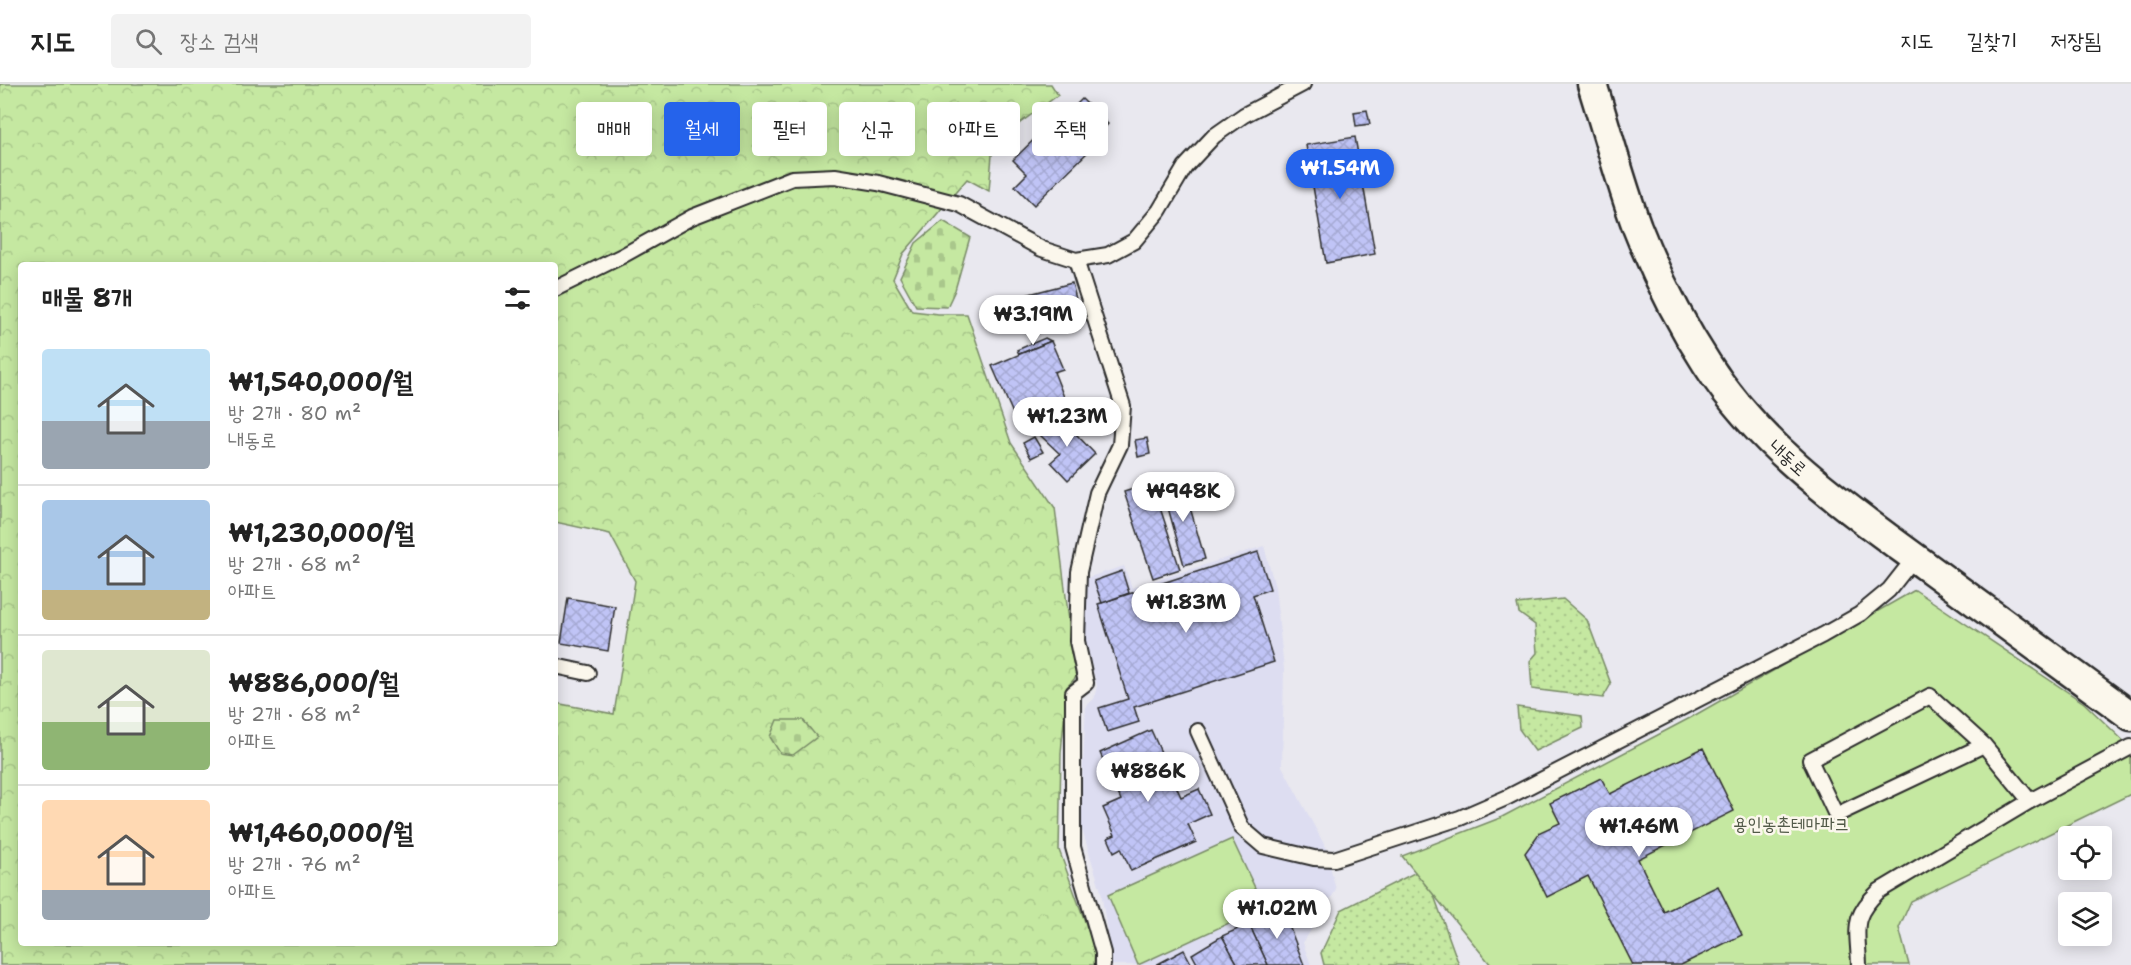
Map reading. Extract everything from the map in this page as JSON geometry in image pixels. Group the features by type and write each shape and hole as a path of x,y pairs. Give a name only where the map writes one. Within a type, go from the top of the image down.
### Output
{"street":[{"name":"내동로","path":"1593,84 1636,225 1657,273 1681,322 1736,405 1767,439 1840,502 2131,716"}],"lane":[{"path":"558,287 692,217 792,178 835,176 878,183 959,204 1042,249 1076,260 1108,255 1134,241 1159,211 1185,167 1214,136 1244,115 1303,84"},
{"path":"1076,260 1123,406 1120,445 1097,493 1079,573 1077,641 1086,683 1074,693 1073,847 1103,952 1103,965"},
{"path":"1198,731 1242,828 1263,846 1314,858 1334,859 1460,818 1506,798 1823,635 1860,614 1889,590 1915,557"},
{"path":"558,667 588,673"},
{"path":"1984,745 1836,814 1810,760 1930,696 1984,745 2030,801"},
{"path":"1859,965 1857,922 1866,903 1879,891 2030,801 2131,747"}],"shaded area":[{"path":"1264,546 1275,587 1284,669 1282,766 1325,846 1336,890 1303,943 1311,965 1112,965 1101,891 1080,823 1086,705 1094,699 1097,686 1086,644 1083,579 1124,566 1132,588"}],"green space":[{"path":"0,84 1051,84 1058,95 1049,102 1032,102 1032,114 1020,123 1020,102 927,102 927,156 992,156 989,191 967,179 903,254 893,279 912,311 967,314 1011,443 1055,508 1076,677 1067,687 1061,753 1059,850 1095,949 1094,965 0,965"},
{"path":"943,221 970,237 955,290 947,307 916,306 900,277 916,243"},
{"name":"용인농촌테마파크","path":"1915,590 2084,703 2131,748 2131,794 2065,826 2058,826 2058,830 1911,901 1899,928 1909,965 1491,965 1402,856 1500,818 1690,718"},
{"path":"1563,599 1587,620 1611,684 1603,698 1532,689 1530,661 1537,653 1535,625 1519,613 1517,604"},
{"path":"1517,707 1582,716 1583,728 1535,751 1519,729"},
{"path":"777,720 803,720 817,737 793,755 780,753 770,737"},
{"path":"1232,839 1264,907 1138,965 1108,895"},
{"path":"1424,868 1459,965 1324,965 1321,953 1341,910"}],"building":[{"path":"1367,110 1370,124 1356,126 1354,112"},
{"path":"1355,137 1375,254 1326,263 1306,145"},
{"path":"1032,141 1032,156 1084,156 1034,205 1015,186 1027,174 1013,160 1020,156 1020,153"},
{"path":"1072,283 1079,311 1016,327 1015,323 1006,326 1001,307 1012,305 1010,299"},
{"path":"1045,338 1051,341 1019,354 1017,350"},
{"path":"1051,341 1063,369 1054,372 1064,397 1015,418 992,366"},
{"path":"1059,416 1095,454 1068,480 1051,462 1060,454 1040,435"},
{"path":"1034,437 1043,452 1031,458 1023,443"},
{"path":"1147,438 1150,454 1138,457 1135,440"},
{"path":"1182,480 1205,559 1184,565 1162,486"},
{"path":"1152,483 1180,569 1153,578 1124,492"},
{"path":"1258,552 1270,589 1253,595 1274,662 1134,707 1139,722 1107,732 1099,708 1128,699 1098,604"},
{"path":"1122,571 1129,593 1102,603 1094,581"},
{"path":"568,598 615,606 608,651 561,643"},
{"path":"1151,730 1181,797 1199,789 1210,814 1188,824 1196,842 1131,871 1121,848 1114,852 1108,838 1115,835 1103,808 1121,800 1100,753"},
{"path":"1703,748 1734,811 1638,859 1664,912 1718,886 1742,935 1681,965 1633,965 1588,876 1547,897 1525,853 1540,832 1560,823 1550,803 1601,778 1610,794"},
{"path":"1283,910 1304,965 1268,965 1249,924"},
{"path":"1249,924 1268,965 1238,965 1222,936"},
{"path":"1222,936 1238,965 1198,965 1192,954"},
{"path":"1184,950 1192,965 1156,965"}]}
